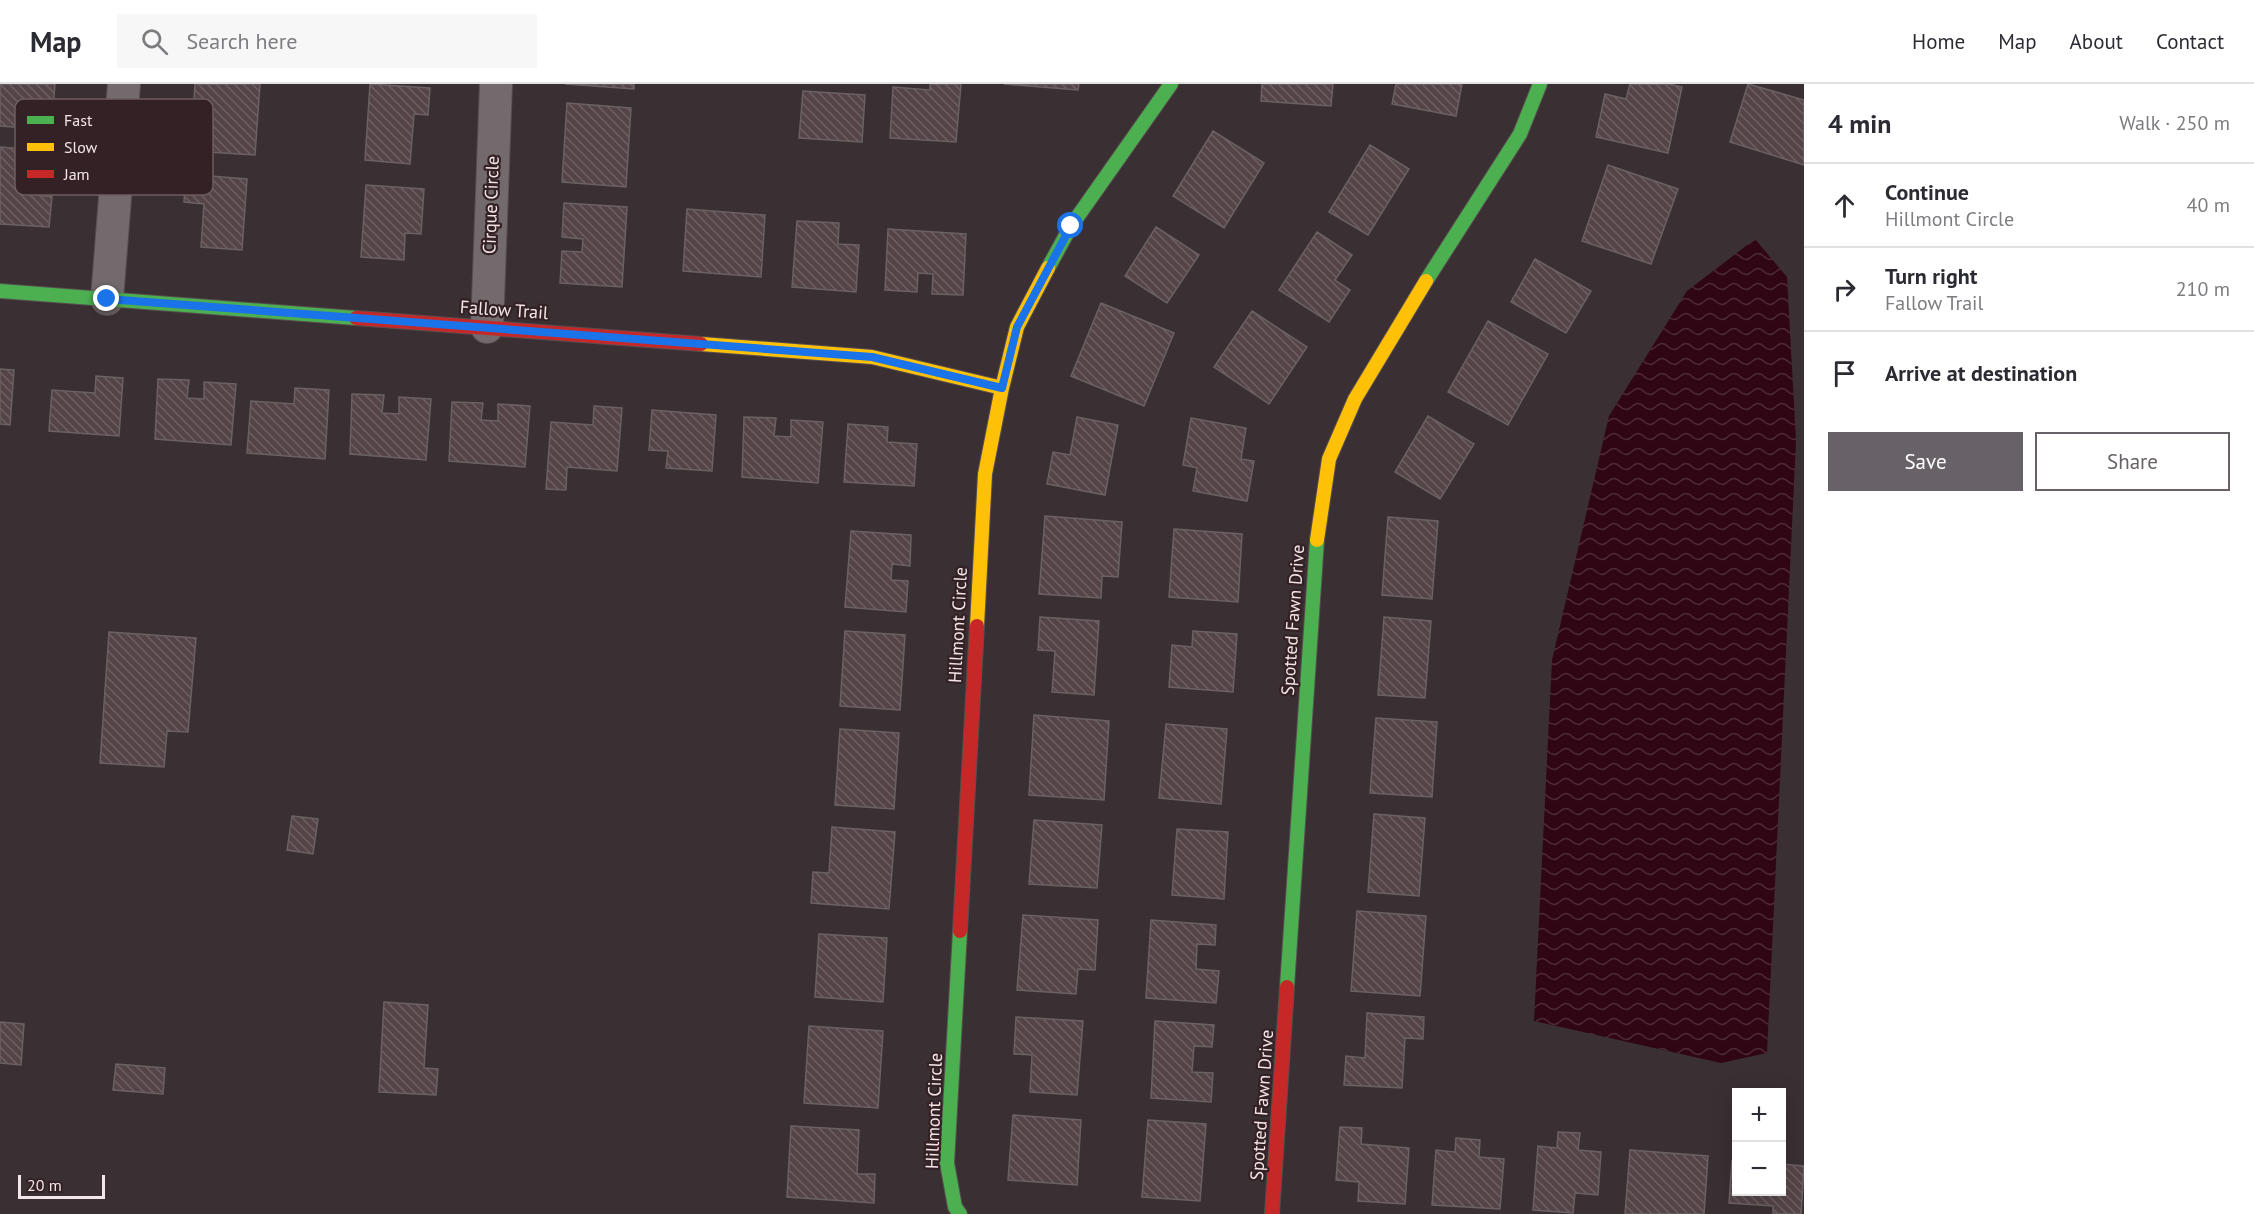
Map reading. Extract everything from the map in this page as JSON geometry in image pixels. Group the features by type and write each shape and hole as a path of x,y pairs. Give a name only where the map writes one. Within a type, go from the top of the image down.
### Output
{"street":[{"path":"123,99 124,84"},
{"name":"Cirque Circle","path":"487,327 496,84"},
{"name":"Hillmont Circle","path":"960,1214 955,1207 948,1162 949,1127 985,474 1017,327 1071,226 1171,84"},
{"name":"Spotted Fawn Drive","path":"1272,1214 1318,523 1329,459 1355,399 1448,244 1520,134 1540,84"},
{"path":"107,299 115,195"},
{"name":"Fallow Trail","path":"0,291 872,357 1002,388"}],"water":[{"path":"1755,239 1787,277 1796,441 1767,1053 1721,1063 1534,1021 1552,660 1609,416 1687,291"}],"building":[{"path":"0,84 55,84 54,99 15,99 15,127 0,126"},
{"path":"195,84 260,84 255,155 213,152 213,99 194,99"},
{"path":"370,84 430,88 428,115 414,114 410,164 365,160"},
{"path":"565,84 634,84 634,89"},
{"path":"930,84 961,84 956,142 890,138 893,87 930,90"},
{"path":"1004,84 1079,84 1078,90"},
{"path":"1262,84 1333,84 1331,106 1261,101"},
{"path":"1396,84 1462,84 1456,116 1392,104"},
{"path":"1630,84 1669,84 1682,87 1668,153 1596,137 1605,94 1626,99"},
{"path":"1748,84 1804,100 1804,165 1730,142"},
{"path":"803,91 865,95 862,142 799,138"},
{"path":"567,103 631,108 626,187 562,182"},
{"path":"1213,131 1264,163 1224,228 1173,196"},
{"path":"1370,145 1409,169 1368,235 1329,212"},
{"path":"0,147 15,148 15,195 52,196 49,227 0,224"},
{"path":"1608,165 1678,189 1651,264 1582,241"},
{"path":"213,176 247,179 242,250 201,247 204,204 184,202 184,195 213,195"},
{"path":"366,185 424,189 421,234 405,233 404,260 361,257"},
{"path":"564,203 627,207 622,287 560,283 562,251 582,252 583,239 562,237"},
{"path":"687,209 765,215 761,277 683,271"},
{"path":"797,221 839,223 838,244 859,245 856,292 792,287"},
{"path":"1156,227 1199,255 1167,303 1125,276"},
{"path":"888,229 966,234 963,295 932,294 933,274 918,273 917,292 885,290"},
{"path":"1317,232 1352,255 1335,280 1350,290 1329,322 1279,290"},
{"path":"1535,259 1591,291 1566,333 1511,302"},
{"path":"1101,303 1174,333 1144,406 1071,376"},
{"path":"1252,311 1307,347 1269,404 1214,367"},
{"path":"1488,321 1548,354 1508,425 1448,392"},
{"path":"0,369 14,370 10,425 0,424"},
{"path":"96,376 123,378 119,436 49,431 52,390 95,393"},
{"path":"158,379 189,380 187,398 204,399 204,382 236,384 231,445 155,439"},
{"path":"295,388 329,390 325,459 247,453 251,401 294,404"},
{"path":"352,394 384,395 382,413 399,414 399,397 431,399 426,460 350,454"},
{"path":"452,402 483,403 481,420 498,421 498,404 530,406 525,467 449,461"},
{"path":"594,406 622,408 617,471 567,467 566,490 546,489 551,422 593,425"},
{"path":"652,410 716,415 712,471 666,468 668,451 649,450"},
{"path":"1428,416 1474,444 1440,499 1395,472"},
{"path":"744,417 776,418 774,436 791,437 791,420 823,422 818,483 742,477"},
{"path":"1077,417 1118,425 1105,495 1047,484 1053,452 1070,455"},
{"path":"1191,418 1246,428 1241,459 1254,461 1247,501 1193,491 1197,468 1183,465"},
{"path":"848,424 888,427 887,442 917,444 914,486 844,482"},
{"path":"1045,516 1122,522 1118,577 1102,576 1101,598 1039,594"},
{"path":"1388,517 1438,521 1432,599 1382,595"},
{"path":"1174,529 1242,534 1238,602 1169,597"},
{"path":"851,531 911,535 910,566 892,564 891,580 908,581 906,612 845,607"},
{"path":"1040,617 1099,621 1094,695 1052,692 1055,651 1038,650"},
{"path":"1384,617 1431,621 1425,698 1378,695"},
{"path":"845,631 905,635 900,710 840,706"},
{"path":"1193,631 1237,634 1233,692 1169,687 1172,645 1192,647"},
{"path":"109,632 196,638 188,732 167,731 164,767 100,763"},
{"path":"1034,715 1109,721 1104,800 1029,795"},
{"path":"1376,718 1437,722 1432,797 1370,793"},
{"path":"1166,724 1227,729 1221,804 1159,798"},
{"path":"840,729 899,733 894,809 835,805"},
{"path":"1374,814 1425,818 1419,896 1368,892"},
{"path":"292,816 318,819 313,854 287,850"},
{"path":"1034,820 1102,825 1097,888 1029,884"},
{"path":"832,827 895,832 889,909 811,903 813,872 829,873"},
{"path":"1177,829 1228,832 1224,899 1172,895"},
{"path":"1357,911 1426,916 1420,996 1351,991"},
{"path":"1023,915 1098,920 1095,970 1078,969 1076,994 1017,990"},
{"path":"1151,920 1216,925 1215,945 1197,944 1196,969 1219,971 1216,1003 1146,998"},
{"path":"819,934 887,938 883,1002 815,997"},
{"path":"384,1002 428,1005 424,1068 438,1069 436,1095 379,1092"},
{"path":"1367,1013 1424,1017 1423,1039 1405,1038 1402,1088 1344,1085 1346,1056 1365,1058"},
{"path":"1016,1017 1083,1021 1077,1095 1030,1092 1032,1055 1014,1054"},
{"path":"1155,1021 1214,1025 1212,1047 1194,1046 1192,1072 1213,1073 1211,1102 1151,1098"},
{"path":"0,1022 24,1024 21,1065 0,1063"},
{"path":"809,1026 883,1031 878,1108 804,1103"},
{"path":"116,1064 165,1068 163,1094 113,1090"},
{"path":"1013,1115 1081,1120 1077,1185 1008,1180"},
{"path":"1148,1120 1206,1124 1200,1201 1142,1197"},
{"path":"791,1126 859,1130 857,1174 875,1174 874,1203 787,1197"},
{"path":"1340,1127 1362,1128 1361,1144 1409,1148 1405,1204 1358,1201 1359,1182 1336,1180"},
{"path":"1558,1132 1580,1133 1578,1150 1601,1152 1598,1195 1575,1193 1573,1213 1533,1210 1538,1146 1557,1148"},
{"path":"1456,1138 1480,1140 1479,1157 1504,1159 1500,1209 1432,1205 1436,1150 1455,1152"},
{"path":"1630,1150 1708,1156 1704,1214 1625,1214"},
{"path":"1732,1161 1732,1196 1786,1196 1786,1164 1804,1166 1801,1214 1773,1214 1773,1206 1729,1203"}],"traffic: fast":[{"path":"1048,268 1071,226 1171,84"},
{"path":"1426,281 1520,134 1540,84"},
{"path":"0,291 356,318"},
{"path":"1287,987 1317,540"},
{"path":"960,931 947,1163 955,1207 960,1214"}],"traffic: slow":[{"path":"977,626 985,474 1002,388 1017,327 1048,268"},
{"path":"1317,540 1329,459 1355,399 1426,281"},
{"path":"701,344 872,357 1002,388"}],"traffic: jam":[{"path":"356,318 701,344"},
{"path":"960,931 977,626"},
{"path":"1272,1214 1287,987"}],"route":[{"path":"107,299 872,357 1002,388 1017,327 1071,226"}]}
